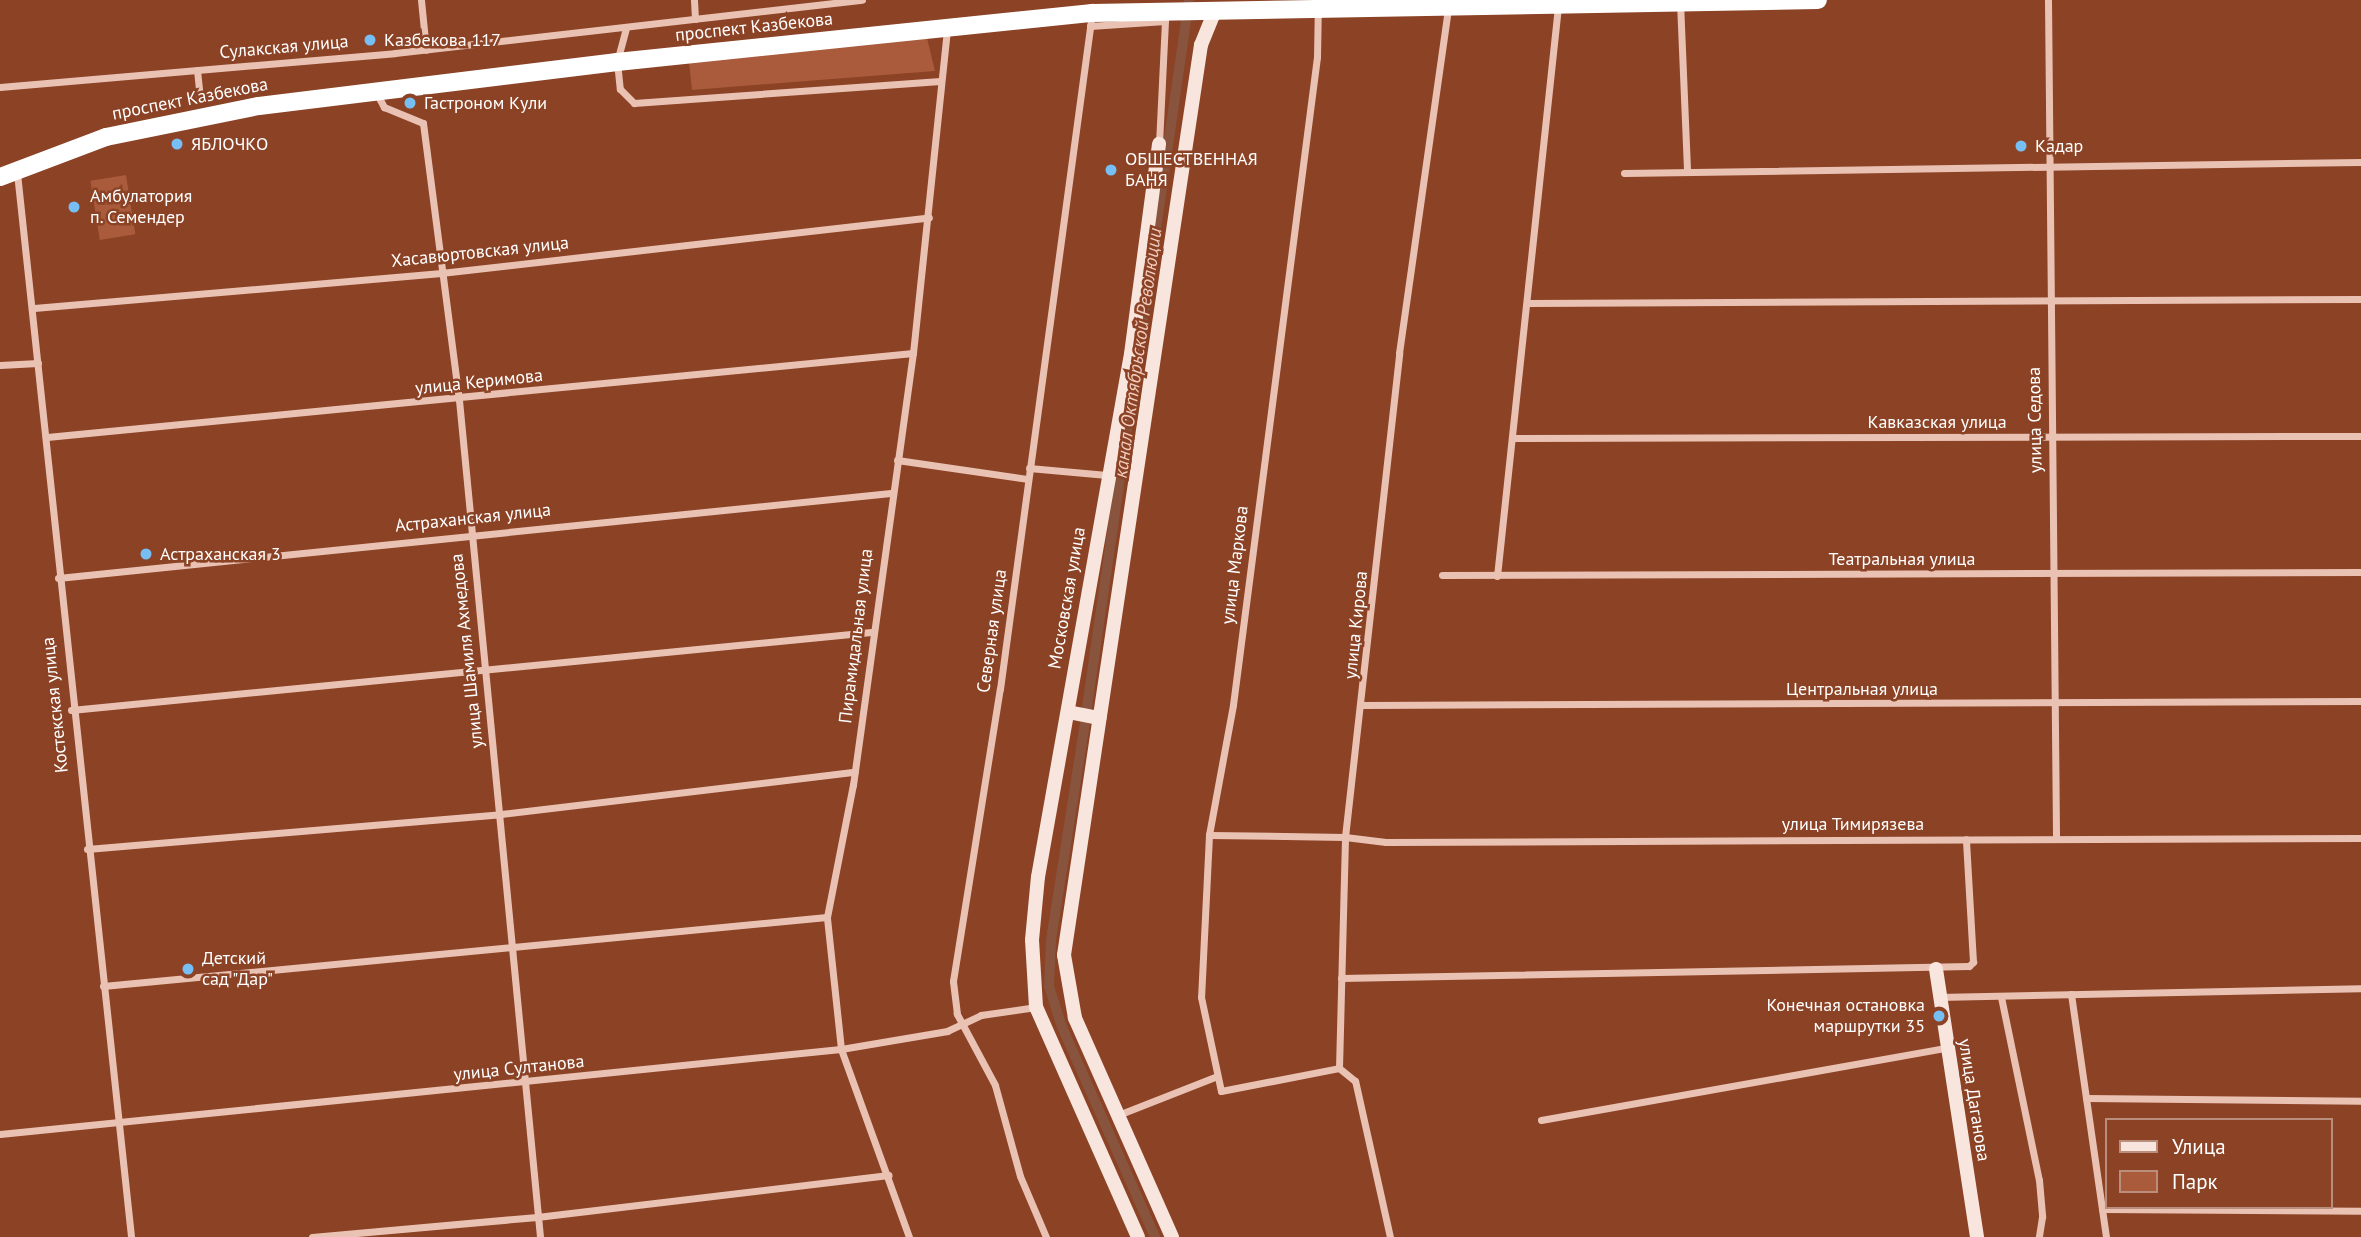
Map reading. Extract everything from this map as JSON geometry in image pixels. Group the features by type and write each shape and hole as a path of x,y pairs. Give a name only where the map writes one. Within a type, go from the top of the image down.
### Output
{"highway":[{"name":"проспект Казбекова","path":"5,171 103,130 256,96 1134,6 1385,0"},
{"name":"проспект Казбекова","path":"1318,3 1448,8 1818,0"},
{"name":"проспект Казбекова","path":"948,24 1091,19 1134,6"},
{"name":"проспект Казбекова","path":"5,171 153,125 375,90 618,59"}],"main road":[{"path":"1172,1237 1075,1018 1064,973 1099,718 1208,5"},
{"name":"Московская улица","path":"1138,1237 1036,1007 1032,940 1038,877 1107,475 1131,354 1159,144"},
{"path":"1068,712 1099,718"},
{"name":"улица Даганова","path":"1934,969 1975,1237"}],"street":[{"path":"421,0 426,50"},
{"path":"694,0 695,19"},
{"name":"Сулакская улица","path":"0,87 426,50 862,0"},
{"name":"улица Седова","path":"2048,0 2047,164 2056,839"},
{"path":"1680,1 1687,169"},
{"name":"улица Маркова","path":"1215,1077 1201,997 1209,835 1233,705 1317,57 1318,3"},
{"path":"1497,576 1558,6"},
{"name":"улица Кирова","path":"1339,1068 1345,837 1363,705 1399,353 1448,8"},
{"name":"Московская улица","path":"1091,19 1165,21 1159,144"},
{"name":"Северная улица","path":"1046,1237 1020,1176 995,1086 961,1022 953,981 985,796 1091,19"},
{"name":"Пирамидальная улица","path":"909,1237 841,1049 827,917 855,772 871,632 913,354 948,24"},
{"path":"625,28 618,59 620,89 634,103 940,80"},
{"path":"197,70 200,100"},
{"name":"улица Шамиля Ахмедова","path":"375,90 384,107 423,123 459,400 540,1237"},
{"path":"1624,173 1687,169 2047,164 2361,163"},
{"name":"Костекская улица","path":"5,171 34,308 71,710 116,1124 131,1237"},
{"name":"Хасавюртовская улица","path":"34,308 442,273 929,217"},
{"path":"1528,303 2361,299"},
{"name":"улица Керимова","path":"47,438 913,354"},
{"path":"0,365 38,363"},
{"name":"Кавказская улица","path":"1513,438 2361,436"},
{"path":"897,460 1027,479"},
{"path":"1029,468 1107,475"},
{"name":"Астраханская улица","path":"58,578 891,493"},
{"name":"Театральная улица","path":"1443,575 2361,572"},
{"path":"71,710 871,632"},
{"name":"Центральная улица","path":"1363,705 2361,701"},
{"path":"88,849 500,814 855,772"},
{"name":"улица Тимирязева","path":"1209,835 1345,837 1386,842 2361,838"},
{"path":"1341,978 1962,967 1973,961 1966,839"},
{"path":"103,986 827,917"},
{"path":"1938,997 2361,988"},
{"path":"2071,994 2106,1237"},
{"path":"2001,997 2039,1180 2042,1217 2039,1237"},
{"name":"улица Султанова","path":"0,1134 841,1049 947,1031 961,1022 1036,1007"},
{"path":"1541,1119 1945,1049"},
{"path":"1118,1115 1215,1077 1221,1091 1339,1068 1355,1081 1391,1237"},
{"path":"2086,1098 2361,1101"},
{"path":"312,1237 537,1217 888,1175"},
{"path":"2102,1209 2361,1212"}],"green space":[{"path":"927,38 935,71 692,90 689,62"},
{"path":"126,175 135,234 100,240 90,181"}],"waterway":[{"name":"канал Октябрьской Революции","path":"1087,707 1189,0"},
{"name":"канал Октябрьской Революции","path":"1085,723 1051,941 1049,986 1062,1027 1155,1237"}],"place":[{"name":"Казбекова 117","path":"370,40"},
{"name":"Гастроном Кули","path":"410,103"},
{"name":"ЯБЛОЧКО","path":"177,144"},
{"name":"Кадар","path":"2021,146"},
{"name":"ОБШЕСТВЕННАЯ БАНЯ","path":"1111,170"},
{"name":"Амбулатория п. Семендер","path":"74,207"},
{"name":"Астраханская 3","path":"146,554"},
{"name":"Детский сад \"Дар\"","path":"188,969"},
{"name":"Конечная остановка маршрутки 35","path":"1939,1016"}]}
